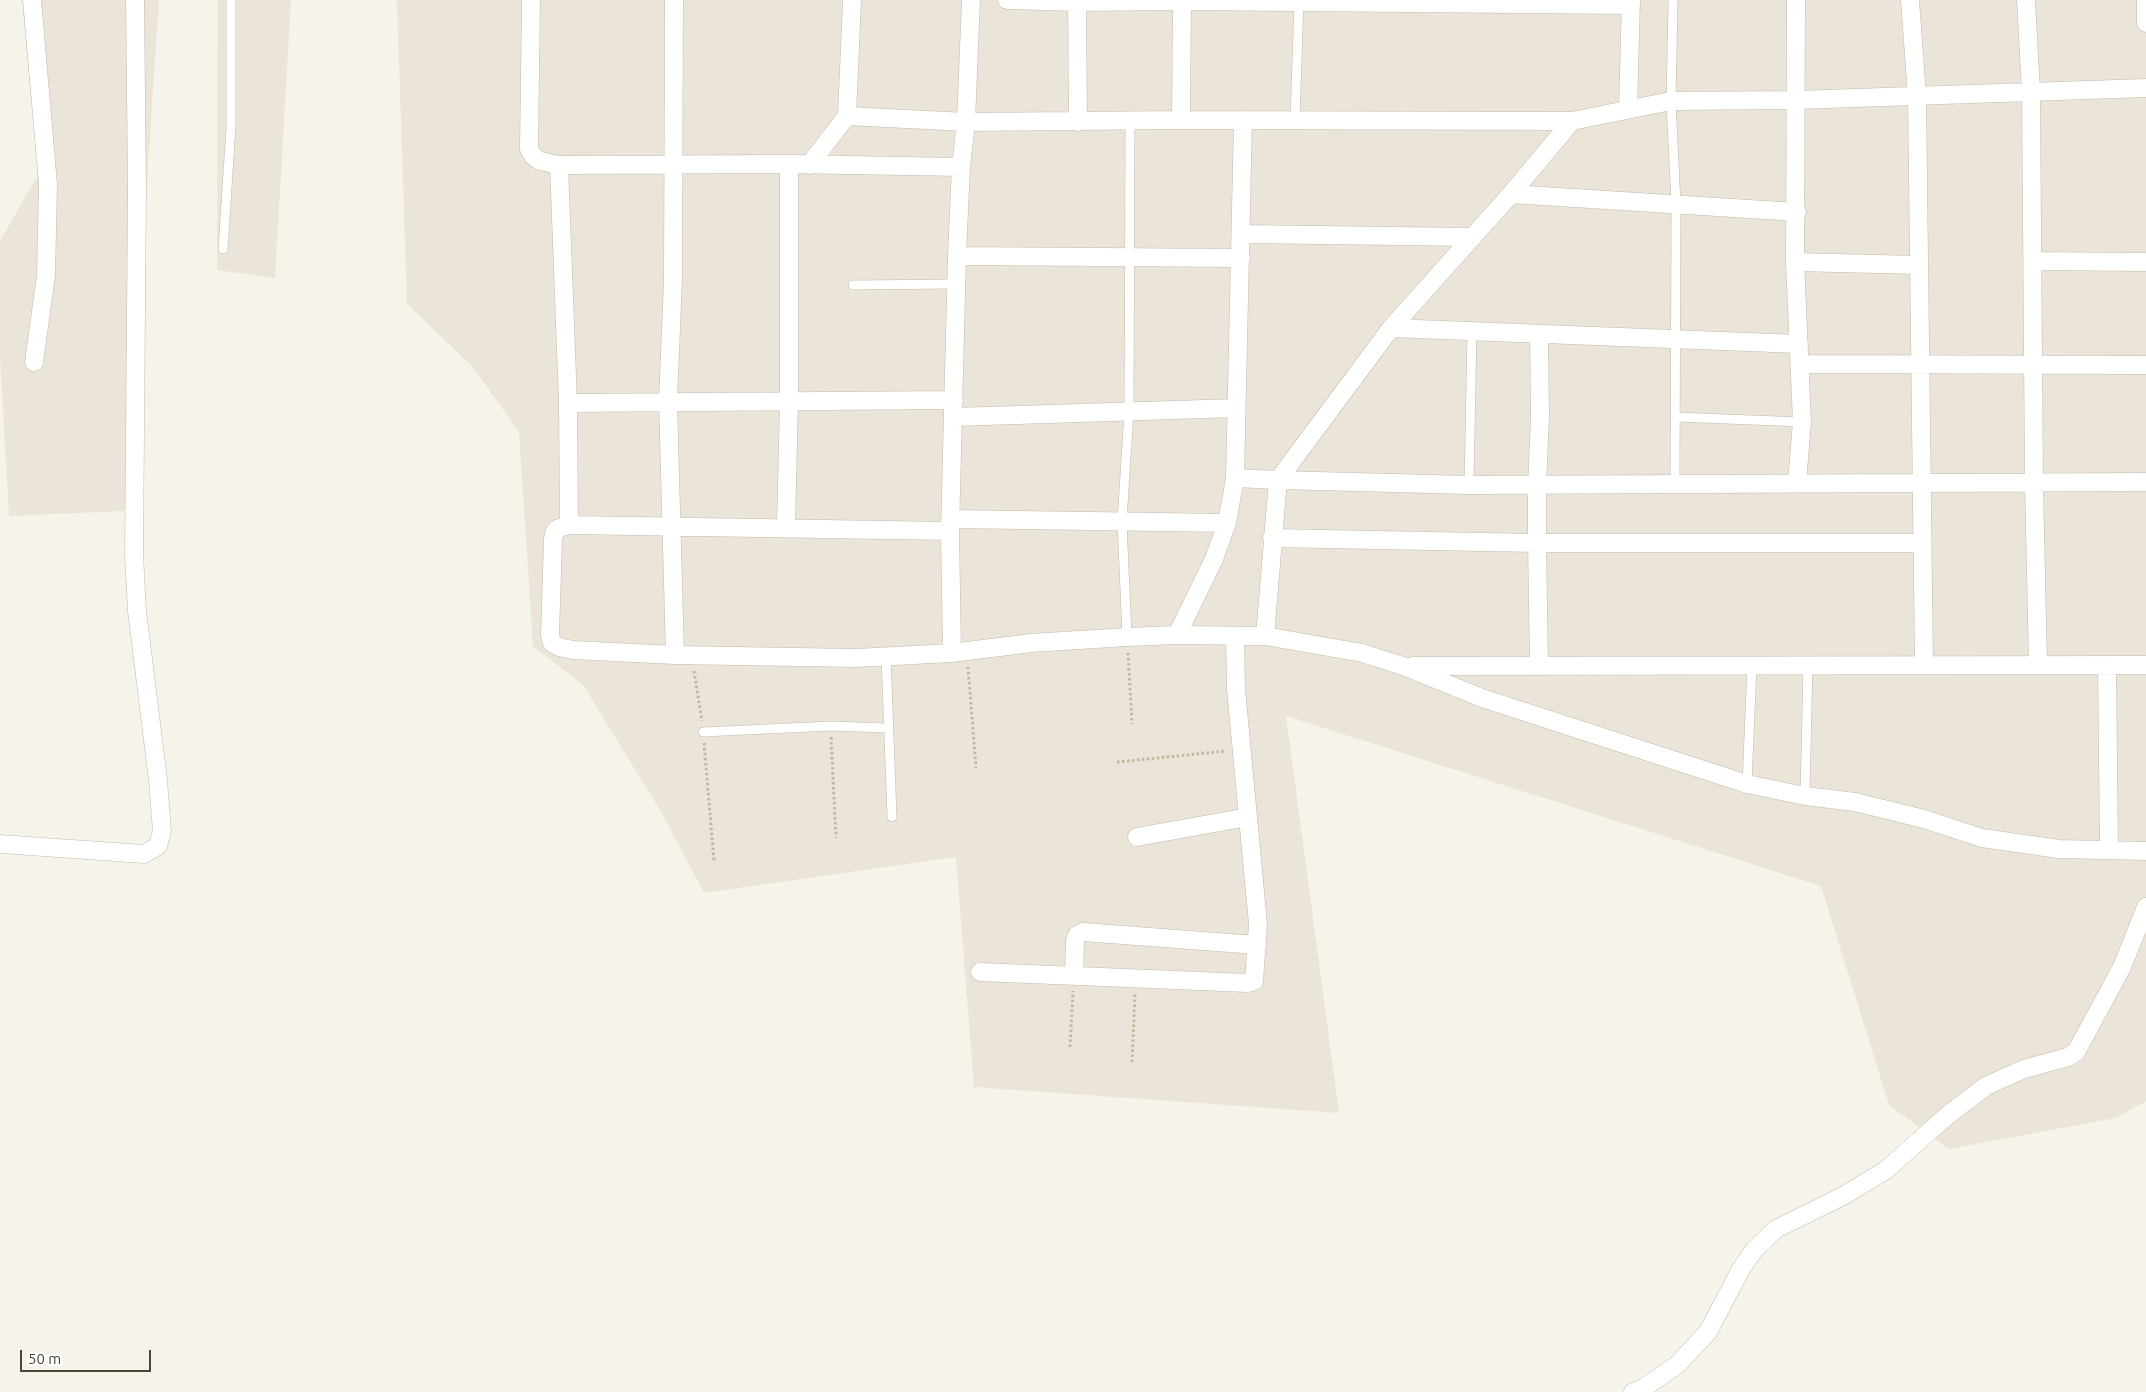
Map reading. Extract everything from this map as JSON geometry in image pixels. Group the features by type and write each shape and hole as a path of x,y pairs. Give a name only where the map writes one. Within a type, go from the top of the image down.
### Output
{"street":[{"path":"32,0 48,184 46,276 34,362"},
{"path":"0,844 144,854 158,846 162,831 158,780 138,620 134,555 137,188 135,0"},
{"path":"531,0 529,149 533,156 540,161 559,165 789,164 962,167"},
{"path":"674,0 673,280 668,400 673,528 683,655"},
{"path":"809,165 848,116 852,0"},
{"path":"960,652 951,525 957,256 966,122 971,0"},
{"path":"1006,0 1631,2 1628,109"},
{"path":"1181,120 1182,0"},
{"path":"1796,0 1796,262 1802,422 1797,483"},
{"path":"1910,0 1917,96 1920,483 1924,665"},
{"path":"2026,0 2031,92 2034,484 2038,665"},
{"path":"2146,0 2146,22"},
{"path":"1077,1 1078,122"},
{"path":"848,116 966,122 1295,120 1415,123 1572,121 1670,101 1797,100 2146,88"},
{"path":"1177,635 1214,559 1226,523 1235,478 1242,234 1243,120"},
{"path":"1265,636 1278,480 1391,328 1511,194 1572,121"},
{"path":"786,528 789,400 789,164"},
{"path":"559,165 568,403 569,525"},
{"path":"1511,194 1796,212"},
{"path":"1242,234 1473,237"},
{"path":"957,256 1241,258"},
{"path":"2033,261 2146,262"},
{"path":"1796,262 1919,265"},
{"path":"1391,328 1799,344"},
{"path":"1539,334 1540,416 1536,484 1539,665"},
{"path":"1801,364 2146,365"},
{"path":"568,403 668,400 789,400 954,408 1128,410 1236,408"},
{"path":"1235,478 1469,485 2034,484 2146,482"},
{"path":"1226,523 1122,521 786,528 673,528 569,525 555,531 553,539 550,635 552,643 559,648 573,650 683,655 886,656 960,652 1031,643 1126,637 1177,635 1265,636 1362,653 1403,666 1482,698 1747,784 1805,796 1855,802 1924,819 1982,838 2060,849 2146,851"},
{"path":"1272,538 1536,543 1922,544"},
{"path":"980,972 1248,983 1254,980 1256,974 1258,924 1242,750 1235,636"},
{"path":"2107,665 2109,849"},
{"path":"1403,666 2146,665"},
{"path":"1137,837 1248,817"},
{"path":"1633,1392 1642,1389 1678,1365 1708,1332 1741,1269 1754,1250 1776,1229 1843,1196 1886,1170 1948,1115 1986,1086 2024,1069 2068,1057 2076,1052 2122,967 2146,907"},
{"path":"1074,976 1074,940 1077,935 1083,932 1257,945"}],"lane":[{"path":"223,249 232,127 231,0"},
{"path":"1673,0 1670,101 1676,204 1676,484"},
{"path":"1295,120 1299,1"},
{"path":"1126,637 1122,521 1128,410 1130,122"},
{"path":"853,285 957,284"},
{"path":"1469,485 1472,331"},
{"path":"1676,417 1802,422"},
{"path":"886,656 892,817"},
{"path":"1747,784 1752,665"},
{"path":"1805,796 1808,665"},
{"path":"703,732 831,726 888,728"}],"path":[{"path":"1126,637 1132,724"},
{"path":"960,652 976,768"},
{"path":"683,655 703,732 714,861"},
{"path":"831,726 836,838"},
{"path":"1118,762 1242,750"},
{"path":"1070,1048 1074,976"},
{"path":"1132,1062 1136,978"}],"shaded area":[{"path":"22,0 159,0 125,511 9,516 0,356 0,241 38,175"},
{"path":"218,0 291,0 275,278 217,270"},
{"path":"395,0 2146,0 2146,1101 2116,1118 1949,1149 1889,1105 1821,886 1286,716 1339,1113 974,1087 956,857 704,893 663,815 583,685 533,646 519,432 472,366 407,304 397,1"}]}
